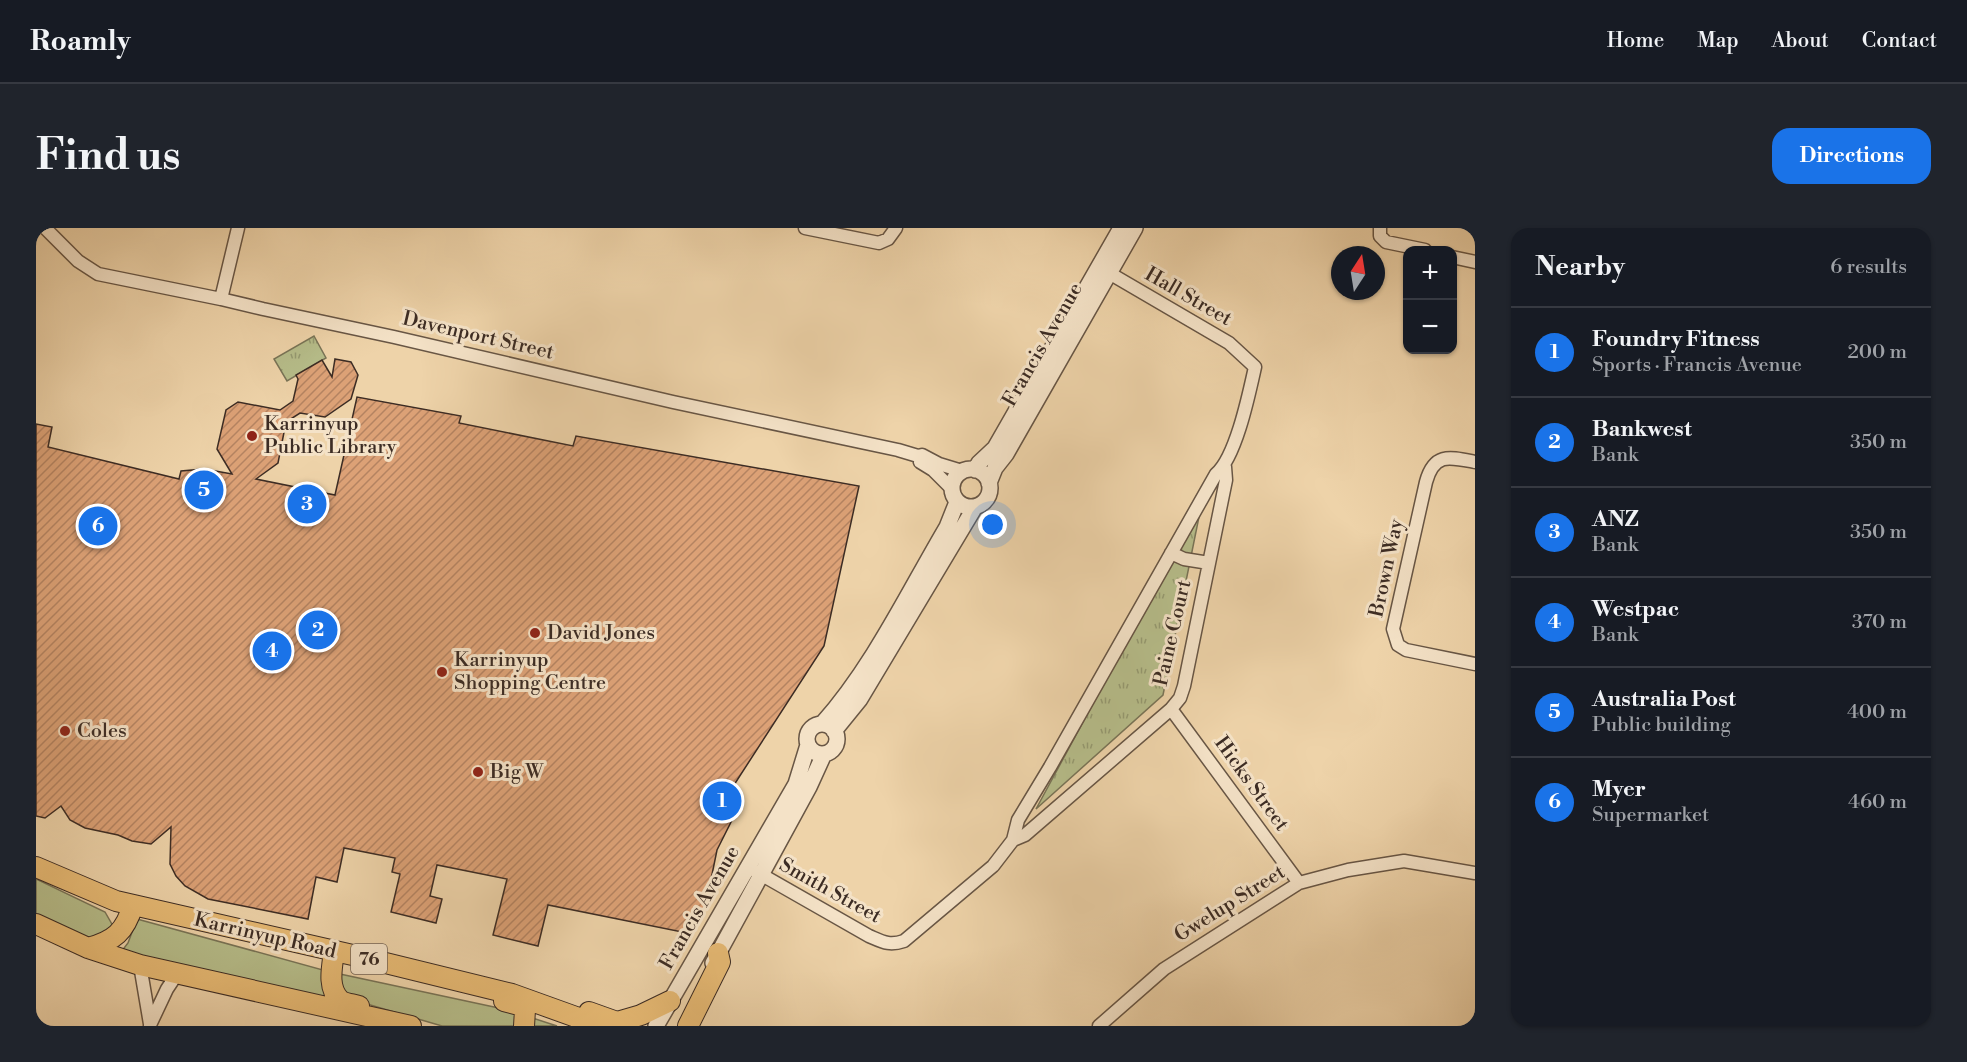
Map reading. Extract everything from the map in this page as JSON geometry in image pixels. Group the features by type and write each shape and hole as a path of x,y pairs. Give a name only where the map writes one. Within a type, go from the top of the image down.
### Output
{"highway":[{"name":"Karrinyup Road","path":"36,867 116,901 512,994 601,1026"},
{"path":"88,948 106,944 117,935 128,921 133,905"},
{"path":"36,924 88,948 140,965 411,1026"},
{"path":"334,952 331,975 334,991 341,1001 410,1019 417,1026"},
{"path":"688,1026 720,962 718,953"},
{"path":"524,1026 523,1006 485,995 477,986 490,981 535,993 617,1022 641,1015 670,1001"}],"street":[{"name":"Davenport Street","path":"45,228 78,261 98,274 221,299 564,375 673,402 918,456 922,455 939,464 969,471"},
{"path":"221,299 238,228"},
{"path":"805,228 879,243 888,239 896,228"},
{"name":"Francis Avenue","path":"989,483 1103,270 1121,228"},
{"name":"Francis Avenue","path":"969,471 994,448 1103,270 1135,228"},
{"path":"1380,228 1380,236 1386,242 1406,246"},
{"path":"1457,258 1475,261"},
{"name":"Hall Street","path":"1103,270 1229,343 1255,367"},
{"name":"Paine Court","path":"1013,840 1024,835 1180,698 1226,480 1225,467 1238,430 1255,367"},
{"name":"Davenport Street","path":"918,456 918,460 933,471 954,495"},
{"name":"Brown Way","path":"1475,462 1442,459 1432,466 1428,474 1393,629 1398,645 1406,650 1475,664"},
{"name":"Paine Court","path":"894,944 904,941 993,866 1013,840 1018,820 1216,474 1225,467"},
{"path":"969,471 986,477 989,483 985,501 975,507 962,506 954,495 954,478 969,471"},
{"name":"Francis Avenue","path":"828,727 947,527 954,495"},
{"name":"Francis Avenue","path":"678,1026 718,953 796,784 808,745 809,731 812,727 828,727 860,699 975,507"},
{"path":"1172,553 1184,559 1209,563"},
{"name":"Hicks Street","path":"1171,708 1299,883"},
{"name":"Francis Avenue","path":"656,1026 754,871 824,754 836,745 836,735 828,727"},
{"path":"808,745 815,752 824,754"},
{"name":"Gwelup Street","path":"1099,1026 1164,969 1299,883 1348,870 1404,861 1475,873"},
{"name":"Smith Street","path":"754,871 869,936 894,944"},
{"path":"140,965 150,1025"},
{"path":"150,1025 167,989 177,974"}],"green space":[{"path":"314,336 326,358 287,381 274,359"},
{"path":"1202,502 1163,695 1036,809"},
{"path":"36,879 105,912 113,926 94,941 36,918"},
{"path":"137,919 323,970 328,1001 121,952 128,943"},
{"path":"340,974 508,1010 557,1026 442,1026 343,997"}],"building":[{"name":"Karrinyup Shopping Centre","path":"335,359 351,362 358,375 351,399 325,417 300,413 286,422 278,463 256,479 335,495 357,397 461,416 459,423 573,446 576,436 859,486 824,646 732,788 733,818 717,850 705,909 682,932 548,905 538,946 493,935 507,879 437,865 430,896 442,899 436,923 391,912 400,874 392,872 395,858 344,848 337,882 316,877 308,919 208,899 185,886 176,876 170,864 171,827 151,844 85,828 70,820 61,806 45,818 36,816 36,424 52,427 48,447 179,479 181,471 204,469 232,474 217,449 226,410 238,402 280,410 293,401 298,379 296,375 322,360 332,377"}],"place":[{"name":"Karrinyup Public Library","path":"252,436"},
{"name":"Australia Post","path":"204,490"},
{"name":"ANZ","path":"307,504"},
{"name":"Myer","path":"98,526"},
{"name":"Bankwest","path":"318,630"},
{"name":"David Jones","path":"535,633"},
{"name":"Westpac","path":"272,651"},
{"name":"Karrinyup Shopping Centre","path":"442,672"},
{"name":"Coles","path":"65,731"},
{"name":"Big W","path":"478,772"},
{"name":"Foundry Fitness","path":"722,801"}]}
